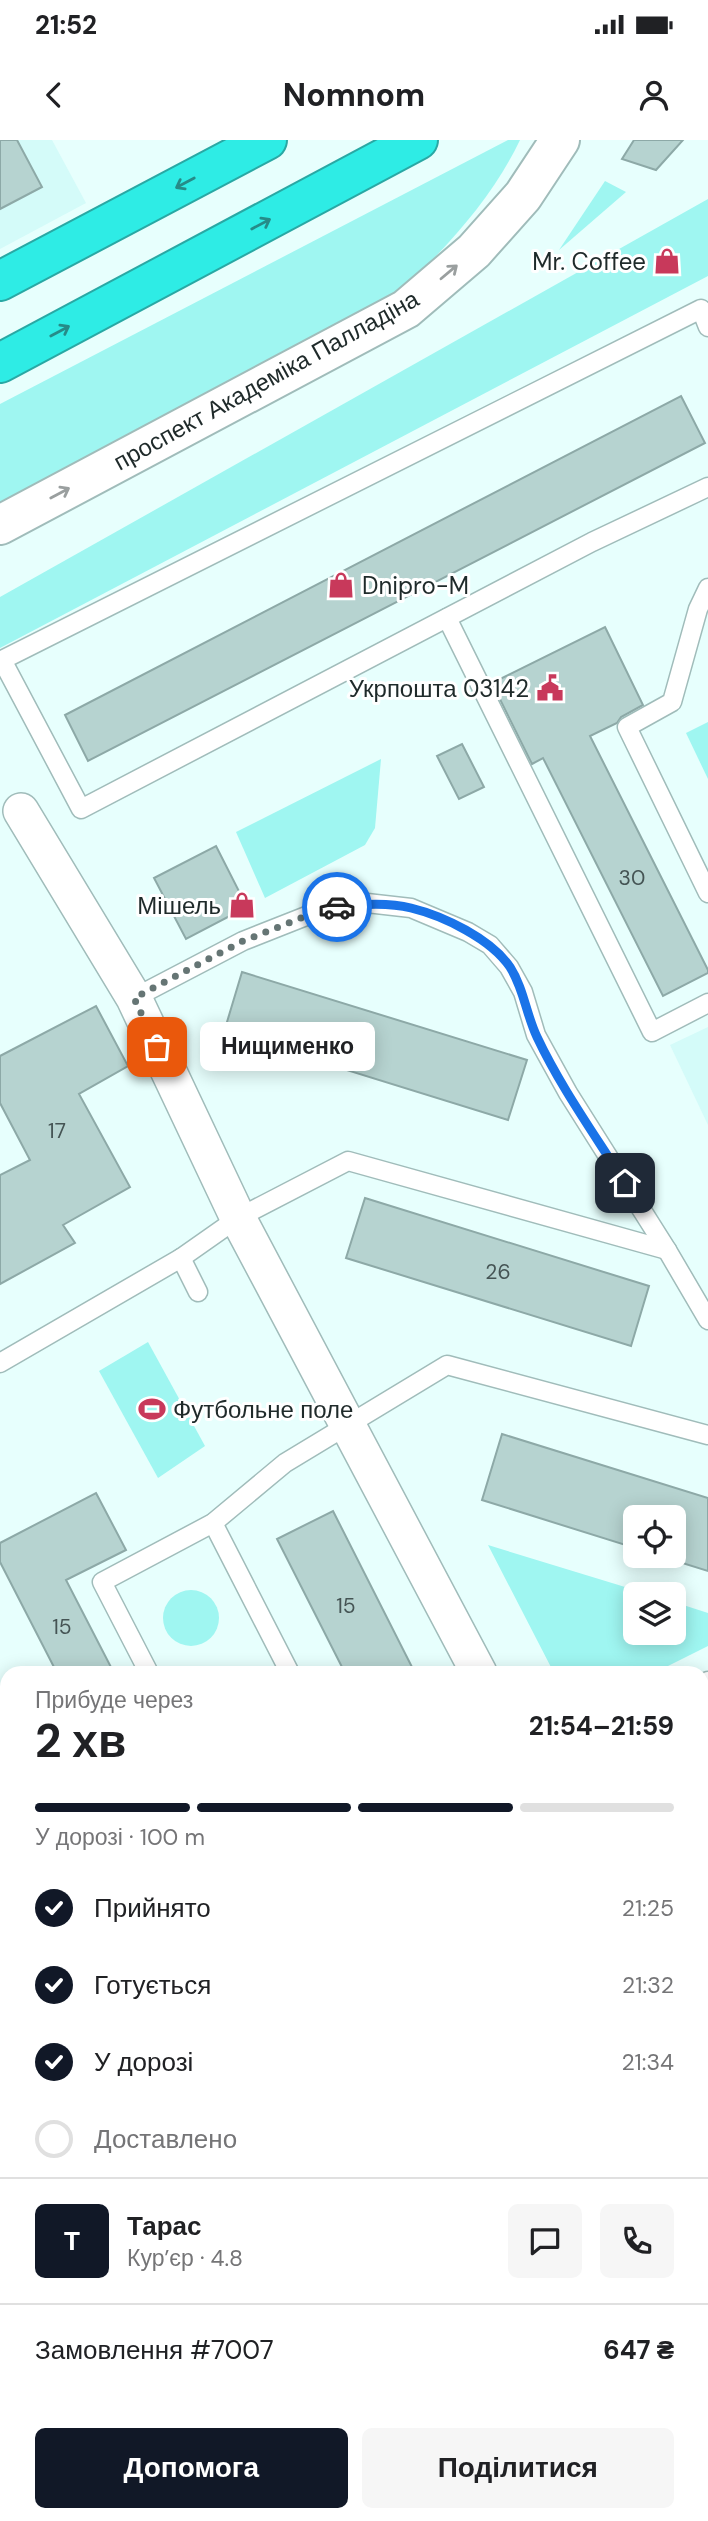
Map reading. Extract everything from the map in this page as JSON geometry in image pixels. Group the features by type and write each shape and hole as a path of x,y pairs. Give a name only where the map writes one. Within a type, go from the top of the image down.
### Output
{"highway":[{"path":"0,281 267,140"},
{"path":"0,363 418,140"}],"street":[{"name":"проспект Академіка Палладіна","path":"0,525 406,309 474,251 523,197 560,140"},
{"path":"21,811 134,998 237,1218 475,1666"}],"lane":[{"path":"708,327 701,309 2,660 81,809 592,542 708,487"},
{"path":"708,588 698,609 672,702 627,727 708,893"},
{"path":"447,618 652,1032 708,1003"},
{"path":"134,998 243,941 324,909 367,903 411,908 460,928 490,945 509,967 523,992 536,1035 568,1093 708,1320"},
{"path":"0,1363 181,1258 237,1218 348,1161 667,1250"},
{"path":"181,1258 198,1292"},
{"path":"145,1666 103,1582 213,1523 283,1459 348,1426 447,1365 708,1435"},
{"path":"213,1523 286,1666"}],"shaded area":[{"path":"0,140 52,140 86,203 0,249"},
{"path":"508,140 520,140 496,183 466,223 432,261 396,295 0,504 0,404"},
{"path":"605,181 626,192 559,250"},
{"path":"708,199 708,276 0,648 0,597"},
{"path":"708,722 708,779 686,733"},
{"path":"381,759 375,828 365,845 265,898 236,832"},
{"path":"708,1027 708,1125 670,1045"},
{"name":"Футбольне поле","path":"148,1342 205,1446 158,1478 99,1371"},
{"path":"488,1545 623,1586 623,1645 686,1645 686,1606 708,1613 708,1646 668,1666 550,1666"},
{"path":"185,1590 197,1590 207,1594 215,1602 219,1618 215,1634 207,1642 197,1646 185,1646 175,1642 167,1634 163,1624 163,1612 167,1602 175,1594"}],"building":[{"path":"0,140 17,140 42,187 0,209"},
{"path":"634,140 683,140 656,170 622,159"},
{"path":"681,396 705,443 88,761 65,715"},
{"path":"605,627 643,705 621,717 617,723 590,736 708,970 708,973 663,996 543,758 532,764 492,683"},
{"path":"462,744 484,787 459,799 437,756"},
{"path":"216,846 247,907 186,939 154,878"},
{"path":"242,972 527,1060 508,1120 224,1032"},
{"path":"96,1006 128,1066 79,1094 130,1187 63,1225 75,1243 0,1284 0,1175 30,1160 0,1103 0,1056"},
{"path":"365,1198 649,1286 631,1346 346,1258"},
{"path":"502,1434 708,1498 708,1571 686,1564 686,1505 623,1505 623,1544 482,1500"},
{"path":"96,1493 126,1550 66,1580 110,1666 53,1666 0,1562 0,1543"},
{"path":"333,1511 411,1666 341,1666 277,1539"}],"way so far":[{"path":"157,1047 134,998 243,941 324,909 337,907"}],"place":[{"name":"Mr. Coffee","path":"667,261"},
{"name":"Dnipro-M","path":"341,585"},
{"name":"Укрпошта 03142","path":"550,688"},
{"name":"Мішель","path":"242,905"},
{"name":"Нищименко","path":"157,1047"},
{"name":"Футбольне поле","path":"152,1409"}],"route":[{"path":"337,907 367,903 411,908 443,920 490,945 509,967 523,992 536,1035 568,1093 625,1183"}]}
